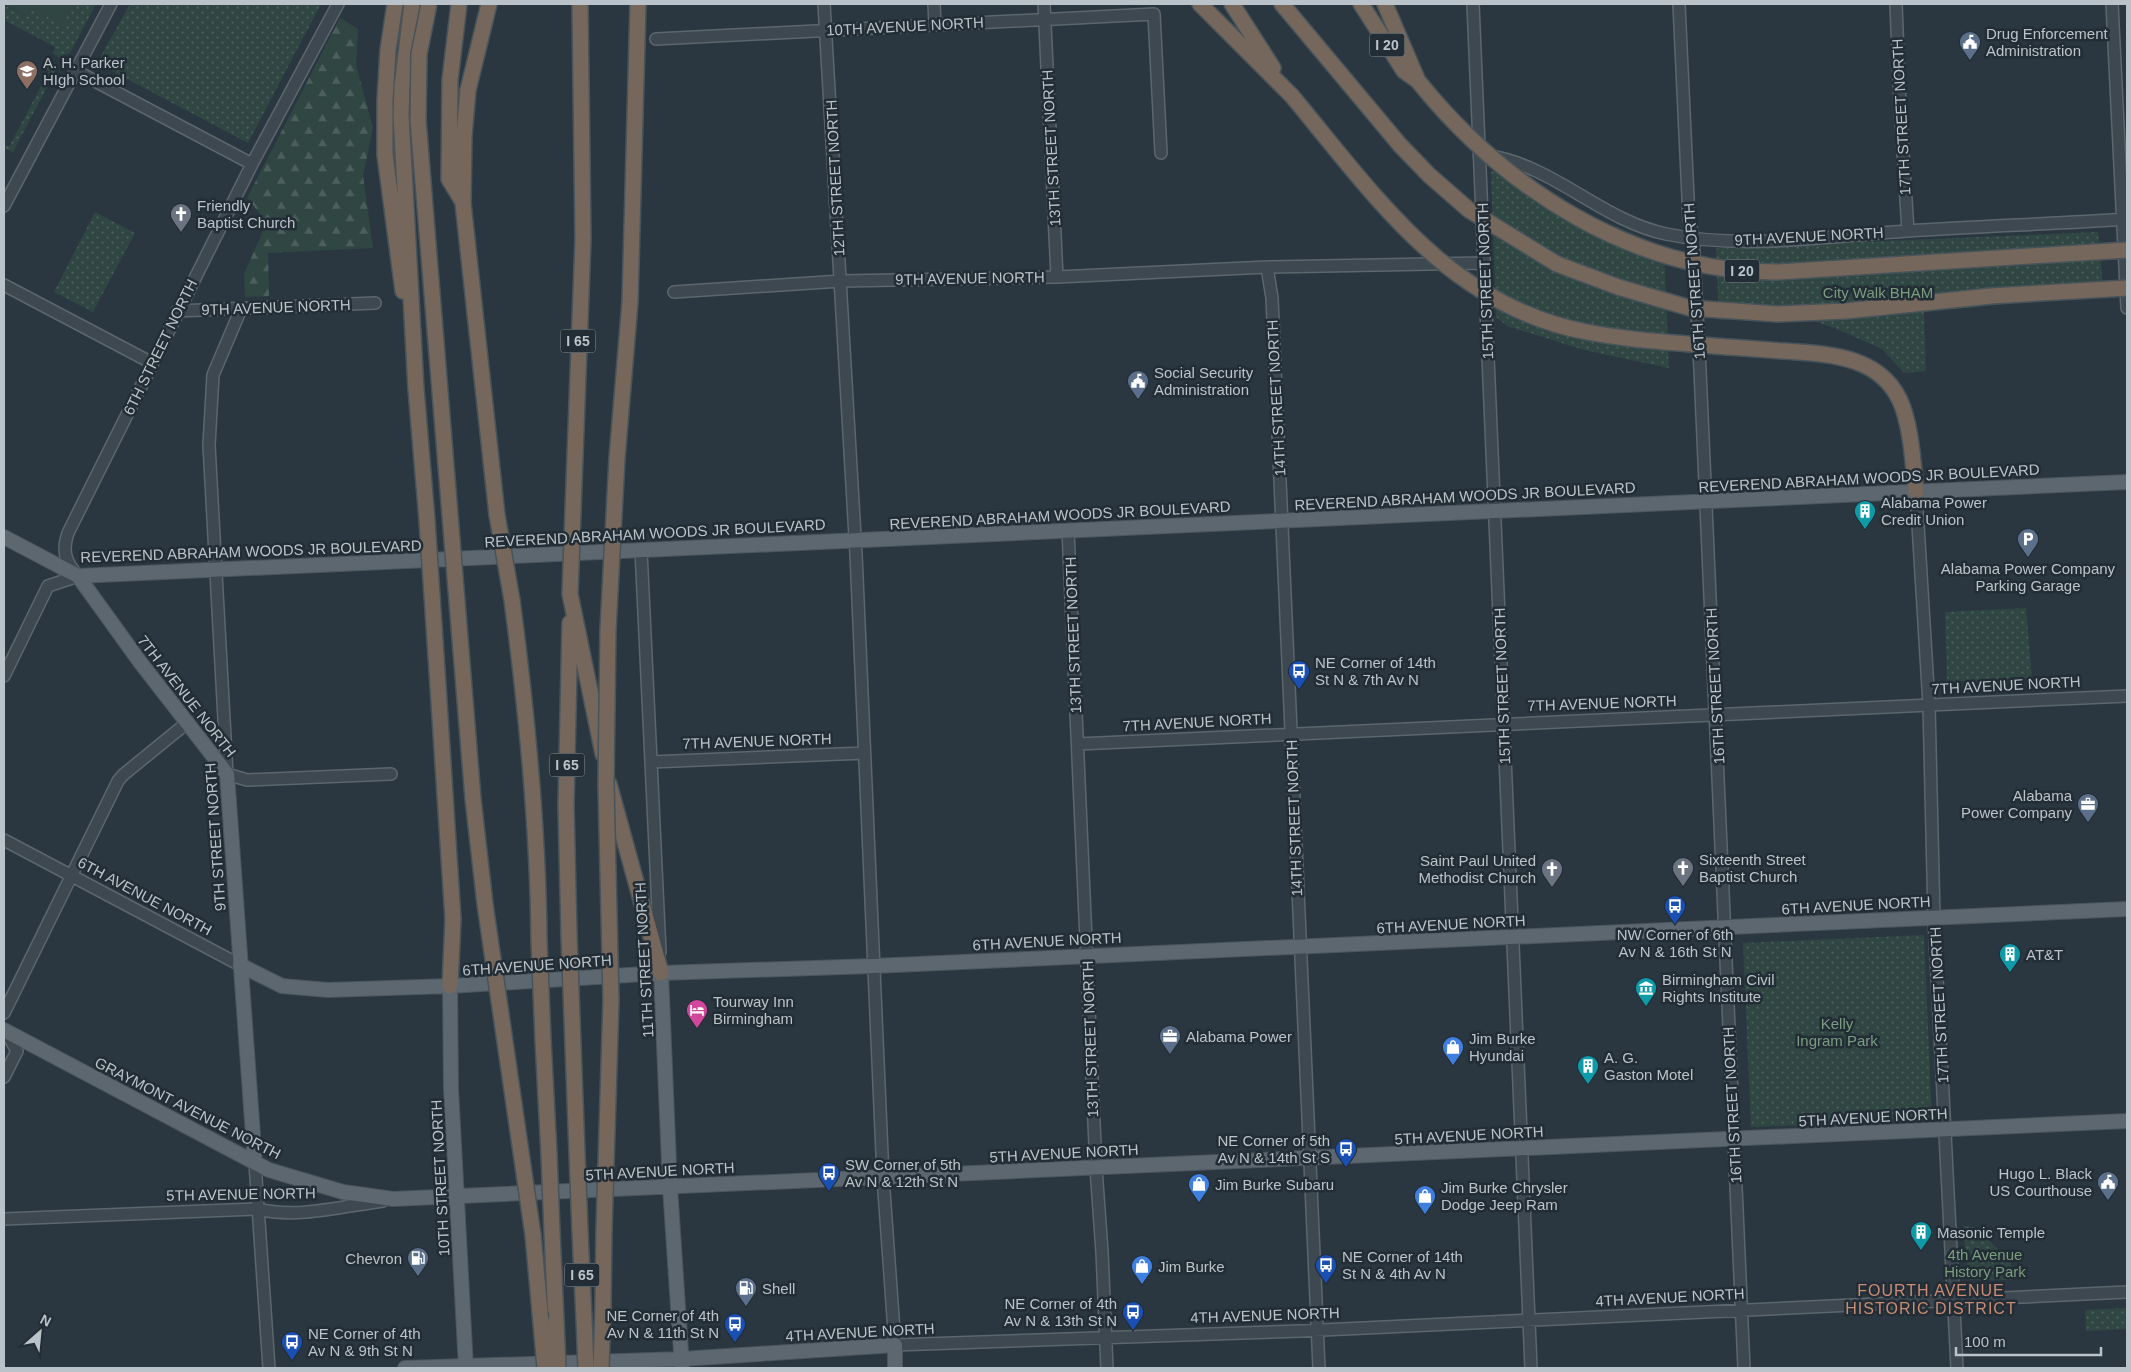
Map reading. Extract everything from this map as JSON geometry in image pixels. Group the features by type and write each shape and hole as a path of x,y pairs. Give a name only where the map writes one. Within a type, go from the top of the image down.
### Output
{"highway":[{"path":"395,4 385,100 385,155 416,389"},
{"path":"412,4 402,87 402,115 416,389 453,919 450,986"},
{"path":"429,4 419,54 418,120 467,736 486,904 533,1235 545,1368"},
{"path":"459,4 450,80 448,179 464,203"},
{"name":"I 65","path":"488,4 468,90 464,136 464,203 497,515 512,600 523,687 538,861 539,940 558,1368"},
{"path":"601,1368 611,1000 606,785 608,630 617,458 630,302 638,4"},
{"path":"1200,4 1292,96 1368,188 1421,244 1447,268 1492,298 1551,323 1586,332 1726,347 1819,352 1852,359 1870,366 1886,379 1902,406 1908,429 1916,492"},
{"path":"1225,4 1244,24"},
{"path":"1232,4 1292,96"},
{"path":"1271,4 1339,71"},
{"path":"1282,4 1400,145 1429,175 1469,210 1556,264 1618,287 1690,308 1787,314 1846,311 1992,296 2127,288"},
{"name":"I 20","path":"1361,4 1404,71 1418,81 1472,140 1537,193 1580,220 1638,245 1691,262 1747,272 1777,272 2127,250"},
{"path":"1385,4 1418,81"},
{"name":"I 65","path":"581,8 583,239 570,594 566,806 569,935 586,1368"},
{"path":"570,594 612,796 661,973"}],"main road":[{"name":"REVEREND ABRAHAM WOODS JR BOULEVARD","path":"4,537 78,576 2127,482"},
{"name":"7TH AVENUE NORTH","path":"78,576 140,662 227,774"},
{"name":"9TH STREET NORTH","path":"227,774 255,1162"},
{"name":"6TH AVENUE NORTH","path":"240,965 282,986 328,990 450,986 661,973 874,966 2127,909"},
{"name":"11TH STREET NORTH","path":"661,973 670,1187 682,1364"},
{"name":"10TH STREET NORTH","path":"450,986 451,1089 466,1367"},
{"name":"GRAYMONT AVENUE NORTH","path":"4,1029 269,1170 343,1192 394,1199"},
{"name":"5TH AVENUE NORTH","path":"394,1199 2127,1121"},
{"name":"4TH AVENUE NORTH","path":"405,1368 682,1364 895,1345"},
{"path":"895,1345 895,1368"}],"street":[{"path":"4,206 110,4"},
{"name":"6TH STREET NORTH","path":"78,576 69,565 63,547 177,311 252,164 338,4"},
{"name":"12TH STREET NORTH","path":"824,4 860,646 883,1177 895,1345"},
{"path":"934,4 935,25"},
{"name":"13TH STREET NORTH","path":"1044,4 1057,277"},
{"name":"15TH STREET NORTH","path":"1473,4 1531,1368"},
{"name":"16TH STREET NORTH","path":"1679,4 1689,219 1692,237 1706,502 1723,928 1744,1368"},
{"name":"17TH STREET NORTH","path":"1896,4 1900,116 1908,230"},
{"path":"2112,4 2125,219 2127,308"},
{"name":"10TH AVENUE NORTH","path":"656,39 1154,14 1161,153"},
{"path":"76,71 252,164"},
{"name":"9TH AVENUE NORTH","path":"1479,154 1506,159 1539,170 1631,222 1664,234 1692,237 1760,241 1831,238 1908,230 2125,219"},
{"name":"9TH AVENUE NORTH","path":"674,292 841,281 1057,277 1267,267 1484,263"},
{"name":"14TH STREET NORTH","path":"1267,267 1272,298 1319,1368"},
{"path":"4,285 152,363"},
{"name":"9TH AVENUE NORTH","path":"177,311 375,303"},
{"name":"9TH STREET NORTH","path":"227,774 209,445 213,375 242,309"},
{"name":"17TH STREET NORTH","path":"1916,492 1929,705 1934,918 1947,1130 1957,1368"},
{"name":"13TH STREET NORTH","path":"1068,530 1096,1168 1107,1368"},
{"name":"11TH STREET NORTH","path":"641,550 661,973"},
{"path":"4,676 48,586 78,576"},
{"name":"7TH AVENUE NORTH","path":"1078,744 2127,696"},
{"path":"4,1013 123,775 188,722"},
{"name":"7TH AVENUE NORTH","path":"651,762 864,753"},
{"name":"7TH AVENUE NORTH","path":"227,774 246,780 391,774"},
{"name":"6TH AVENUE NORTH","path":"4,840 240,965"},
{"path":"4,1029 17,1051 4,1077"},
{"name":"9TH STREET NORTH","path":"255,1162 269,1368"},
{"name":"5TH AVENUE NORTH","path":"4,1219 258,1209 272,1213 320,1210 394,1199"},
{"name":"4TH AVENUE NORTH","path":"895,1345 1318,1330 2127,1292"}],"green space":[{"path":"4,4 78,4 67,15 63,25 32,9 27,17"},
{"path":"78,4 96,4 70,53 64,55 62,59 53,54 55,47 4,20 4,5 27,17 32,9 67,15"},
{"path":"130,4 321,4 248,143 97,63"},
{"path":"340,18 358,29 356,65 373,128 363,176 373,248 268,253 269,296 245,297 244,274 267,222 247,198"},
{"path":"43,65 56,70 13,152 4,148 4,144 9,147 49,71"},
{"path":"1491,171 1516,175 1589,215 1664,247 1669,368 1584,350 1507,326 1496,317"},
{"path":"95,212 135,233 93,312 54,292"},
{"name":"City Walk BHAM","path":"2098,232 2104,295 1924,312 1926,371 1904,373 1882,349 1837,329 1808,319 1719,320 1716,248"},
{"path":"2026,608 2032,678 1947,682 1945,612"},
{"name":"Kelly Ingram Park","path":"1924,935 1932,1120 1751,1127 1743,943"},
{"name":"4th Avenue History Park","path":"1963,1226 1975,1227 2011,1262 2012,1280 1968,1280"},
{"path":"2127,1308 2127,1329 2086,1331 2085,1310"}],"place":[{"name":"Drug Enforcement Administration","path":"1970,61"},
{"name":"A. H. Parker HIgh School","path":"27,90"},
{"name":"Friendly Baptist Church","path":"181,233"},
{"name":"Social Security Administration","path":"1138,400"},
{"name":"Alabama Power Credit Union","path":"1865,530"},
{"name":"Alabama Power Company Parking Garage","path":"2028,558"},
{"name":"NE Corner of 14th St N & 7th Av N","path":"1299,690"},
{"name":"Alabama Power Company","path":"2088,823"},
{"name":"Sixteenth Street Baptist Church","path":"1683,887"},
{"name":"Saint Paul United Methodist Church","path":"1552,888"},
{"name":"NW Corner of 6th Av N & 16th St N","path":"1675,925"},
{"name":"AT&T","path":"2010,973"},
{"name":"Birmingham Civil Rights Institute","path":"1646,1007"},
{"name":"Tourway Inn Birmingham","path":"697,1029"},
{"name":"Alabama Power","path":"1170,1055"},
{"name":"Jim Burke Hyundai","path":"1453,1066"},
{"name":"A. G. Gaston Motel","path":"1588,1085"},
{"name":"NE Corner of 5th Av N & 14th St S","path":"1346,1168"},
{"name":"SW Corner of 5th Av N & 12th St N","path":"829,1192"},
{"name":"Hugo L. Black US Courthouse","path":"2108,1201"},
{"name":"Jim Burke Subaru","path":"1199,1203"},
{"name":"Jim Burke Chrysler Dodge Jeep Ram","path":"1425,1215"},
{"name":"Masonic Temple","path":"1921,1251"},
{"name":"Chevron","path":"418,1277"},
{"name":"NE Corner of 14th St N & 4th Av N","path":"1326,1284"},
{"name":"Jim Burke","path":"1142,1285"},
{"name":"Shell","path":"746,1307"},
{"name":"NE Corner of 4th Av N & 13th St N","path":"1133,1331"},
{"name":"NE Corner of 4th Av N & 11th St N","path":"735,1343"},
{"name":"NE Corner of 4th Av N & 9th St N","path":"292,1361"}],"district":[{"name":"FOURTH AVENUE HISTORIC DISTRICT","path":"1931,1299"}]}
